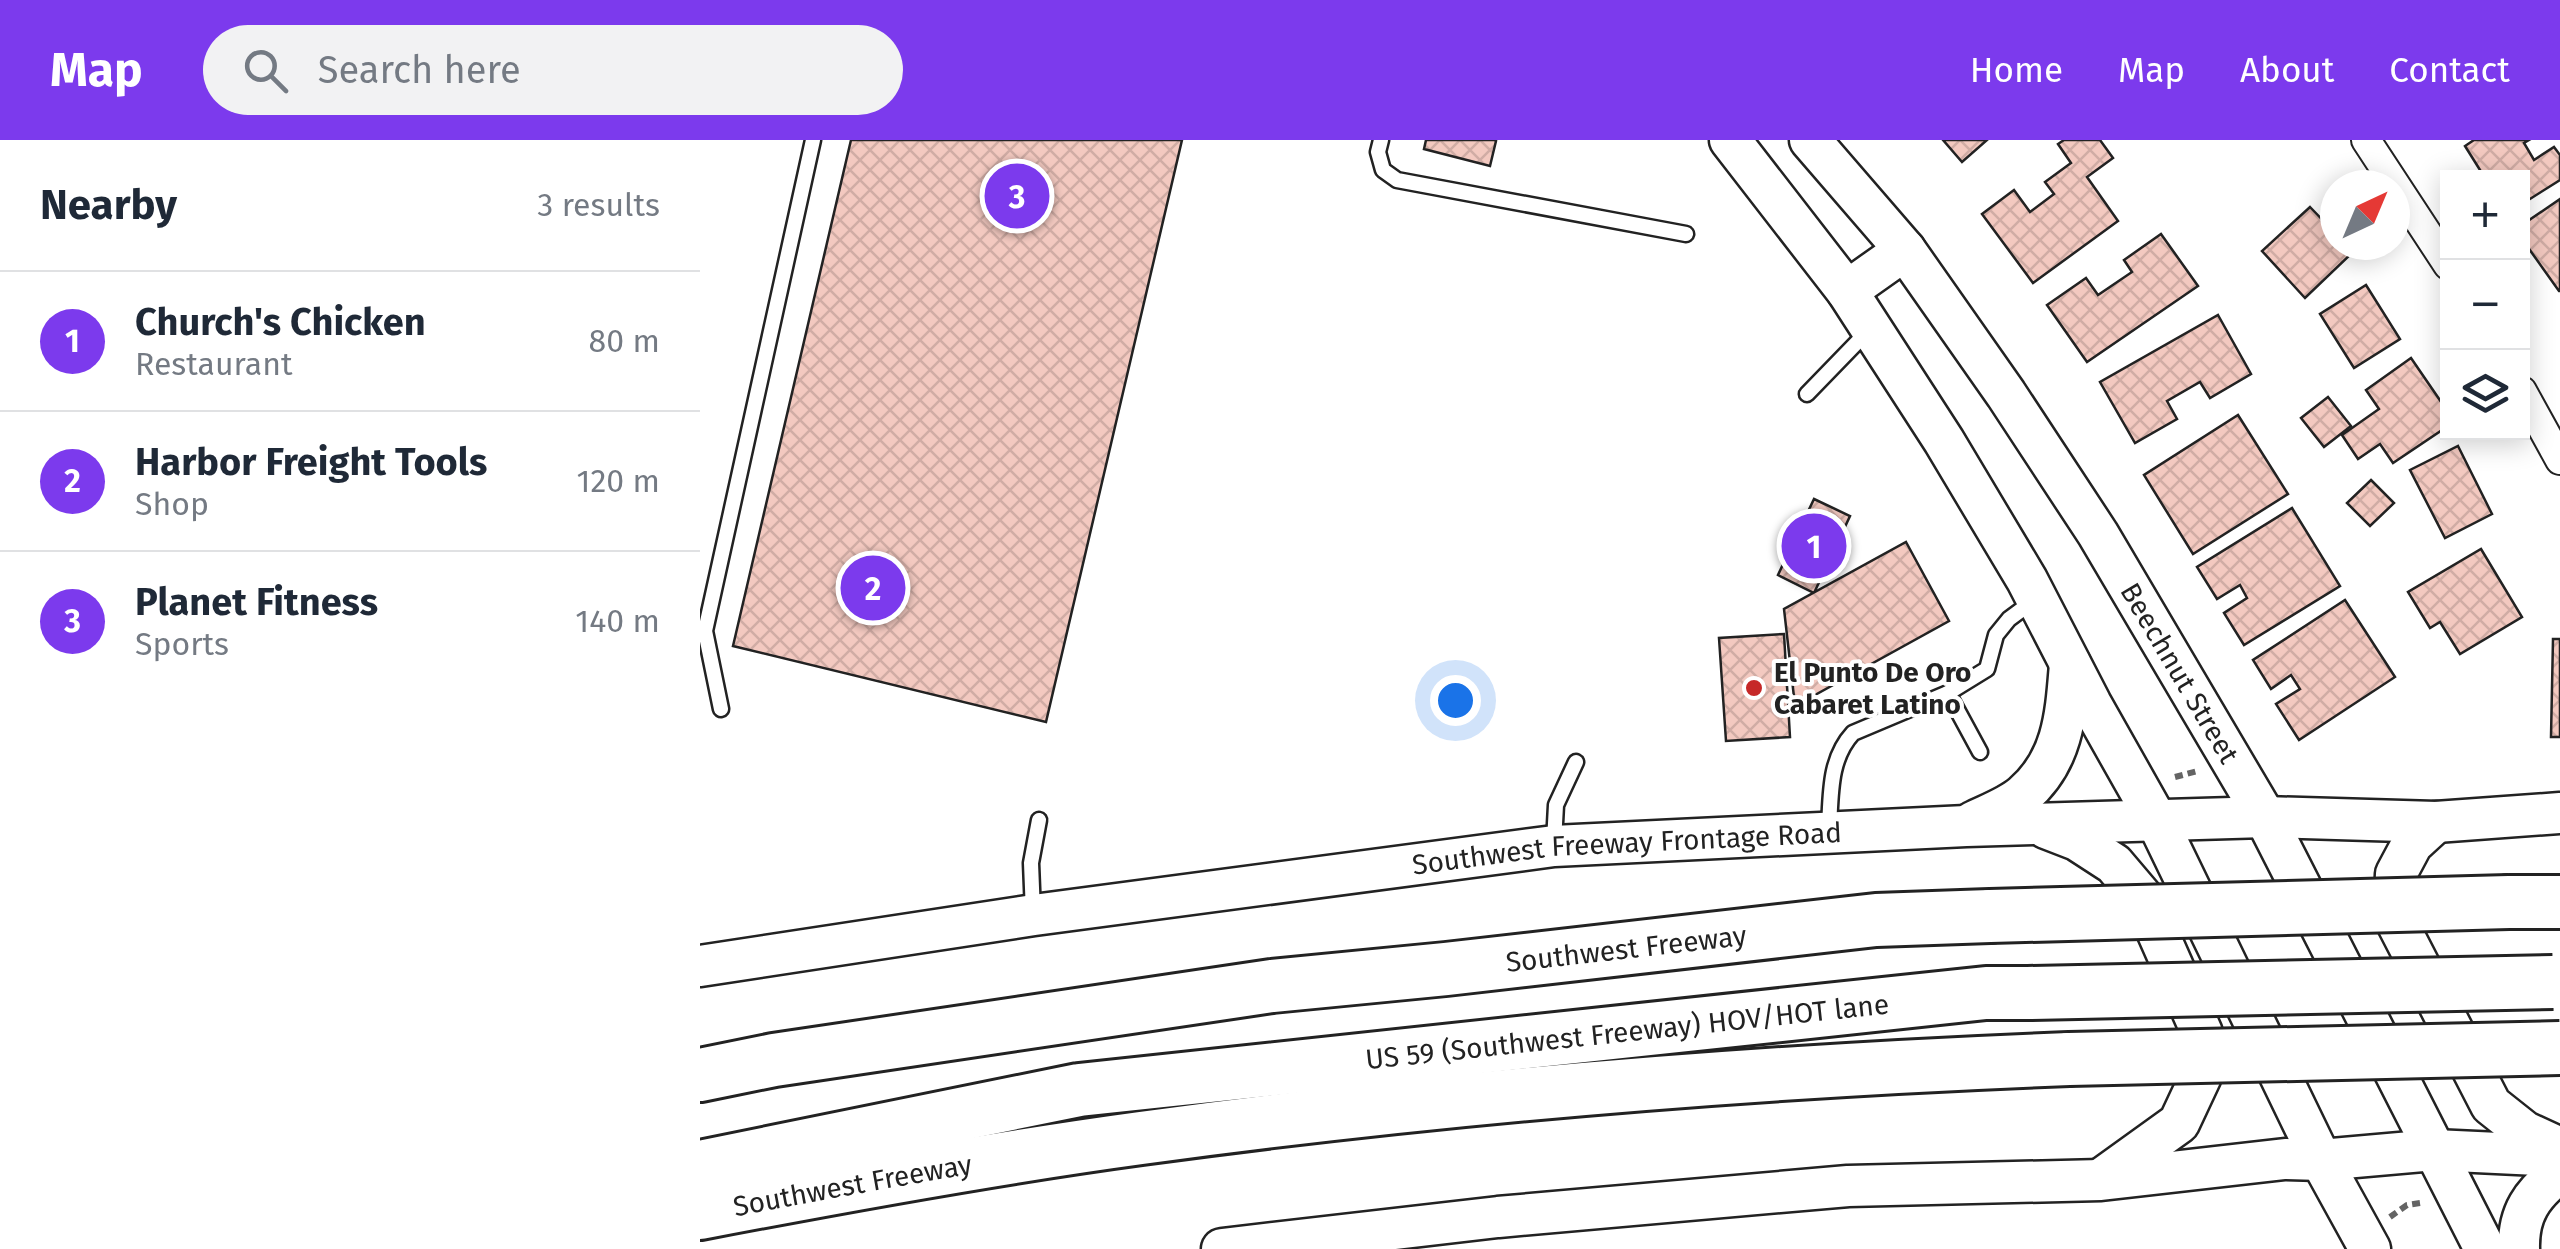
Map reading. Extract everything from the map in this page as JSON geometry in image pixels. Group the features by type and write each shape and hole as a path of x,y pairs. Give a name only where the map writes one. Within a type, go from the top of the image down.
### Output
{"highway":[{"name":"Southwest Freeway","path":"700,1075 774,1060 1272,986 1876,920 2535,902"},
{"name":"US 59 (Southwest Freeway) HOV/HOT lane","path":"700,1167 1079,1090 1986,994 2557,982"},
{"name":"Southwest Freeway","path":"700,1213 1139,1138 1483,1097 1830,1070 2069,1059 2560,1048"}],"main road":[{"path":"1730,140 1847,292 1944,441 2036,598 2157,821 2321,1160 2378,1233"},
{"name":"Beechnut Street","path":"1810,140 1905,250 2098,534 2266,817 2485,1249"},
{"path":"1847,292 1905,250"},
{"path":"1966,826 2021,797 2054,756 2065,722 2070,664"},
{"name":"Southwest Freeway Frontage Road","path":"700,966 1034,914 1554,846 1966,826 2266,817 2436,822 2560,813"},
{"path":"2436,822 2412,844 2396,874 2394,917 2491,1105 2525,1132 2560,1148"},
{"path":"2037,825 2077,840 2114,864 2142,897 2202,1032 2201,1076 2179,1123 2101,1180"},
{"path":"1248,1248 1498,1216 1848,1186 2101,1180 2285,1159 2321,1160 2434,1150 2560,1156"},
{"path":"2519,1249 2518,1227 2525,1210 2560,1172"}],"street":[{"path":"2366,140 2445,260"},
{"path":"2530,406 2560,460"}],"lane":[{"path":"722,709 705,631 813,140"},
{"path":"1381,140 1378,152 1383,170 1397,180 1686,234"},
{"path":"1807,394 1870,328"},
{"path":"1828,832 1833,771 1844,743 1854,732 1948,693 1987,669 1996,635 2036,598"},
{"path":"1948,693 1980,752"},
{"path":"1554,846 1556,805 1576,762"},
{"path":"1034,914 1030,864 1039,820"}],"path":[{"path":"2175,777 2207,768"},
{"path":"2378,1233 2408,1204 2420,1203"}],"building":[{"path":"851,140 1182,140 1046,722 733,646"},
{"path":"1426,140 1496,141 1490,166 1424,149"},
{"path":"1943,140 1987,140 1962,162"},
{"path":"2064,140 2100,140 2113,158 2087,177 2118,221 2033,283 1982,214 2014,190 2030,212 2054,194 2045,182 2071,163 2058,144"},
{"path":"2474,140 2529,140 2524,143 2534,160 2554,147 2560,155 2560,180 2530,199 2530,170 2480,170 2465,146"},
{"path":"2560,199 2560,291 2530,250 2530,220"},
{"path":"2310,207 2320,217 2320,260 2345,260 2305,298 2262,251"},
{"path":"2161,234 2198,286 2087,362 2047,305 2086,278 2098,295 2132,272 2124,260"},
{"path":"2366,285 2400,339 2354,368 2320,314"},
{"path":"2218,315 2251,374 2210,398 2200,382 2167,401 2177,419 2135,443 2100,382"},
{"path":"2411,358 2440,400 2440,431 2393,463 2380,444 2358,459 2342,435 2379,409 2366,390"},
{"path":"2328,397 2351,426 2324,447 2301,418"},
{"path":"2238,415 2288,494 2193,554 2144,475"},
{"path":"2458,446 2492,514 2445,538 2410,470"},
{"path":"2371,480 2394,503 2370,526 2347,503"},
{"path":"1814,499 1850,516 1814,593 1778,575"},
{"path":"2292,508 2340,586 2244,645 2224,613 2247,598 2240,585 2217,599 2197,567"},
{"path":"1906,542 1949,621 1795,706 1784,609"},
{"path":"2481,549 2522,617 2460,654 2440,622 2430,628 2408,592"},
{"path":"2345,600 2395,677 2299,740 2276,704 2300,689 2291,675 2271,689 2253,660"},
{"name":"El Punto De Oro Cabaret Latino","path":"1784,634 1790,737 1726,741 1719,638"},
{"path":"2553,639 2560,639 2560,737 2551,737"}],"place":[{"name":"Planet Fitness","path":"1017,196"},
{"name":"Church's Chicken","path":"1814,546"},
{"name":"Harbor Freight Tools","path":"873,588"},
{"name":"El Punto De Oro Cabaret Latino","path":"1754,688"}]}
